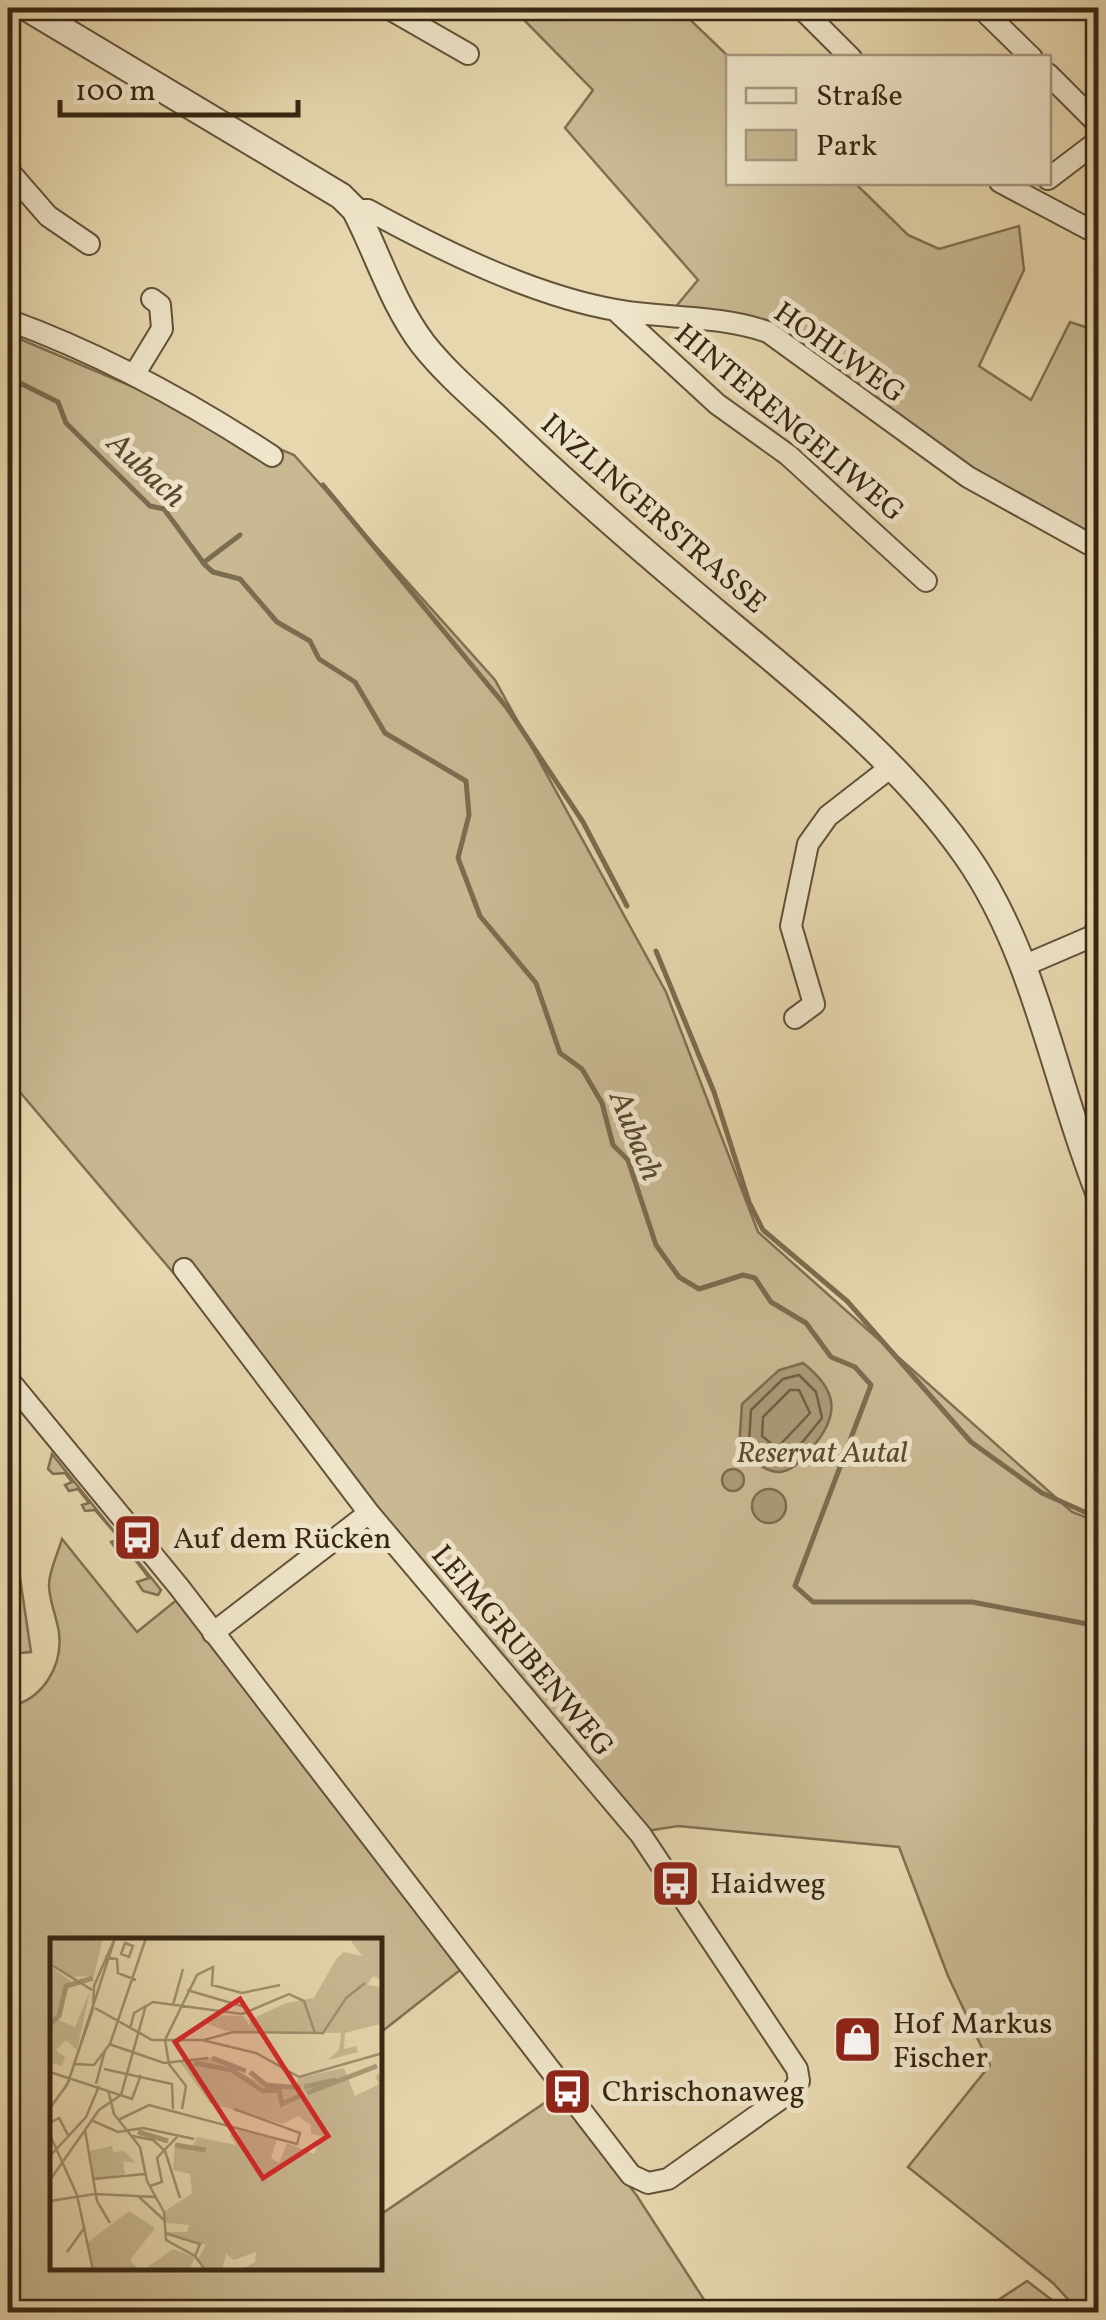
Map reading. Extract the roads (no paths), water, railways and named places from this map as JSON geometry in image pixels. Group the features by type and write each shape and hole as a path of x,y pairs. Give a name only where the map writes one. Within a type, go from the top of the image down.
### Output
{"street":[{"name":"INZLINGERSTRASSE","path":"27,8 323,182 355,210 399,306 440,362 596,512 803,684 891,767 969,858 1023,966 1076,1135 1098,1190"},
{"path":"388,8 468,54"},
{"path":"801,8 848,55"},
{"path":"981,8 1029,55"},
{"path":"1051,77 1098,124"},
{"path":"1051,177 1098,140"},
{"path":"8,170 48,216 89,244"},
{"path":"1004,185 1098,234"},
{"path":"1024,198 1041,185"},
{"name":"HOHLWEG","path":"355,210 368,210 471,263 614,310 736,321 768,332 968,477 1098,549"},
{"path":"134,375 162,328 160,305 152,299"},
{"name":"HINTERENGELIWEG","path":"614,310 717,404 788,455 926,581"},
{"path":"8,320 56,337 188,401 272,456"},
{"path":"795,1018 814,1004 791,926 808,844 828,816 891,767"},
{"path":"1023,966 1093,936 1098,925"},
{"name":"LEIMGRUBENWEG","path":"184,1269 369,1514 640,1835 797,2069 800,2081 793,2090 668,2179 648,2183 631,2175 213,1633"},
{"path":"8,1379 213,1633 369,1514"}],"water":[{"path":"803,1363 824,1384 831,1415 820,1437 801,1460 789,1469 774,1472 739,1449 742,1404 779,1370"},
{"path":"733,1469 741,1472 741,1488 733,1491 725,1488 722,1480 725,1472"},
{"path":"769,1489 781,1494 786,1506 781,1518 769,1523 757,1518 752,1506 757,1494"}],"waterway":[{"name":"Aubach","path":"8,377 58,402 66,423 150,506 164,509 205,565 213,572 240,579 277,622 310,641 319,659 355,682 385,733 466,781 469,815 458,858 480,916 536,983 560,1053 582,1069 602,1103 613,1145 628,1160 656,1245 679,1277 699,1289 743,1275 755,1278 771,1302 806,1323 831,1357 855,1367 871,1385 795,1586 813,1602 972,1602 1098,1626"},
{"name":"Aubach","path":"323,485 508,709 583,822 627,906"},
{"path":"203,563 240,535"},
{"name":"Aubach","path":"656,951 714,1092 749,1202 763,1230 847,1301 971,1442 1042,1493 1098,1518"}],"place":[{"name":"Auf dem Rücken","path":"138,1538"},
{"name":"Haidweg","path":"675,1883"},
{"name":"Hof Markus Fischer","path":"858,2040"},
{"name":"Chrischonaweg","path":"567,2091"}],"park label":[{"name":"Reservat Autal","path":"822,1452"}]}
